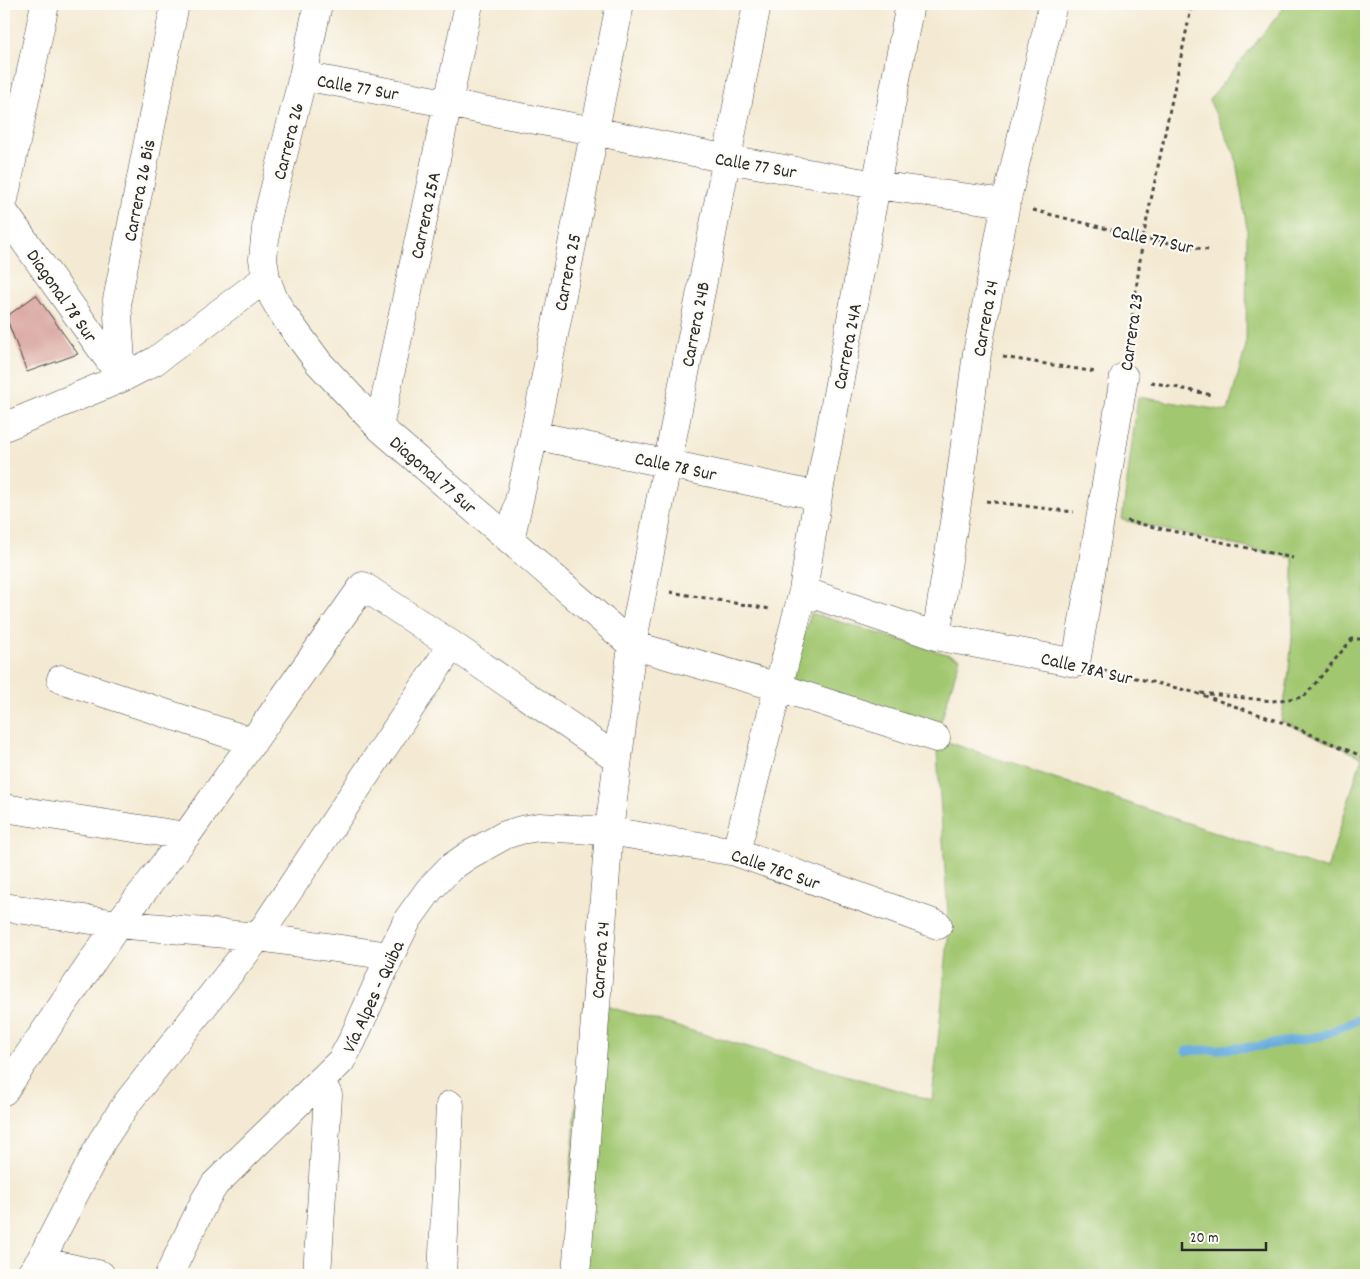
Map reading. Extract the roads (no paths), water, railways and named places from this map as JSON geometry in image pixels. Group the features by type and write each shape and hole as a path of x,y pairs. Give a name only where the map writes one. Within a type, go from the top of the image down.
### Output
{"street":[{"path":"4,200 45,4"},
{"name":"Carrera 26 Bis","path":"122,378 117,300 175,4"},
{"name":"Carrera 26","path":"266,278 263,259 267,218 303,76 318,4"},
{"name":"Carrera 25A","path":"379,427 469,4"},
{"name":"Carrera 25","path":"510,540 534,434 620,4"},
{"name":"Carrera 24B","path":"632,645 757,4"},
{"name":"Carrera 24A","path":"736,852 800,602 910,4"},
{"name":"Carrera 24","path":"936,636 958,497 977,353 1006,203 1053,4"},
{"name":"Calle 77 Sur","path":"303,76 594,131 727,159 876,185 1006,203"},
{"name":"Diagonal 78 Sur","path":"4,212 122,378"},
{"path":"4,427 122,378 155,361 266,278"},
{"name":"Diagonal 77 Sur","path":"266,278 273,297 297,335 319,362 379,427 632,645"},
{"name":"Carrera 23","path":"1076,663 1124,377"},
{"name":"Calle 78 Sur","path":"534,434 818,496"},
{"path":"4,1091 118,924 186,836 363,586 618,759"},
{"name":"Calle 78A Sur","path":"800,602 936,636 1076,663"},
{"path":"101,1275 35,1268 102,1140 221,982 258,937 452,645"},
{"path":"632,645 778,687 936,738"},
{"name":"Carrera 24","path":"576,1275 609,831 632,645"},
{"path":"61,680 253,742"},
{"path":"4,808 186,836"},
{"name":"Vía Alpes - Quiba","path":"169,1275 205,1200 216,1184 341,1061 408,919 429,890 450,868 469,854 505,835 521,830 540,827 609,831"},
{"name":"Calle 78C Sur","path":"609,831 736,852 938,926"},
{"path":"4,908 118,924 258,937 390,956"},
{"path":"317,1275 328,1095 321,1081"},
{"path":"442,1275 450,1105"}],"waterway":[{"path":"1186,1051 1254,1047 1321,1036 1366,1016"}]}
